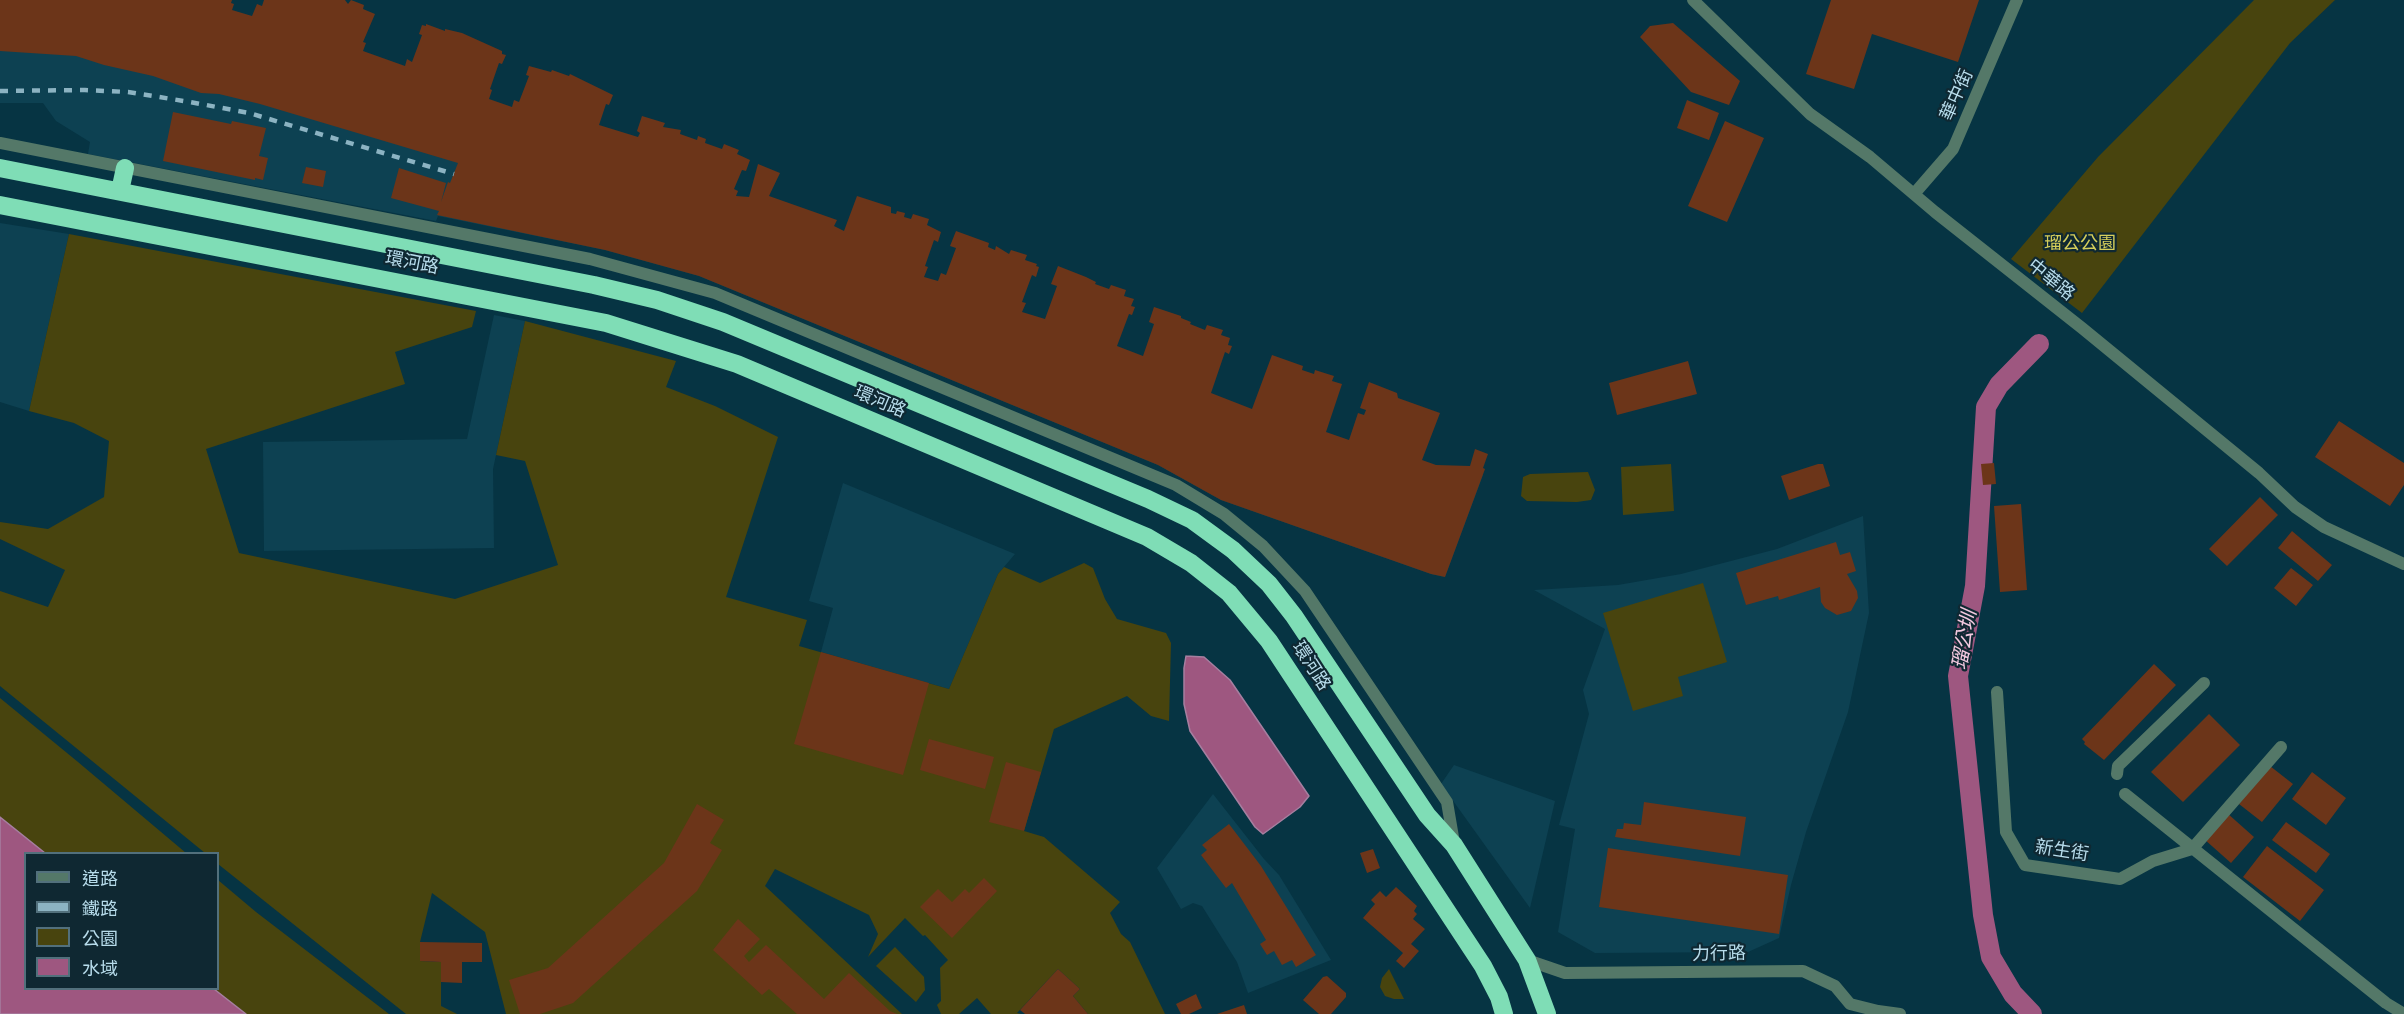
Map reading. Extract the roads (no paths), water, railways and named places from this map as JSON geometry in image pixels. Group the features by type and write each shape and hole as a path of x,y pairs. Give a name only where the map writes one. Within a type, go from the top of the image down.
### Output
{"highway":[{"name":"環河路","path":"0,168 583,282 657,300 723,322 1148,499 1192,520 1233,550 1275,592 1294,616 1427,815 1454,845 1527,960 1547,1014"},
{"path":"120,191 125,168"},
{"name":"環河路","path":"0,205 606,323 737,364 1147,537 1191,563 1229,593 1269,641 1484,966 1499,997 1504,1014"}],"street":[{"name":"中華路","path":"1693,0 1810,114 1870,157 2082,328 2259,473 2295,507 2324,527 2404,564"},
{"name":"華中街","path":"1914,194 1953,149 2017,0"},
{"name":"環河路","path":"0,143 590,259 715,293 1176,485 1224,514 1263,546 1305,591 1447,802 1454,845"},
{"path":"2117,774 2118,766 2204,682"},
{"name":"新生街","path":"1997,692 2006,832 2025,865 2120,879 2153,861 2192,849"},
{"path":"2192,849 2281,747"},
{"path":"2126,794 2386,1003 2404,1014"},
{"name":"力行路","path":"1527,960 1565,973 1803,971 1836,986 1850,1004 1900,1014"}],"water":[{"path":"1186,656 1204,657 1230,680 1309,796 1300,807 1263,834 1255,827 1190,731 1184,704"},
{"path":"0,817 44,852 24,852 24,990 215,990 246,1014 0,1014"}],"waterway":[{"name":"瑠公圳","path":"2032,1014 2013,994 1991,957 1983,915 1958,676 1975,586 1986,407 1999,385 2039,344"}],"railway":[{"path":"0,91 128,92 190,102 249,113 454,174"}],"park label":[{"name":"瑠公公園","path":"2080,244"}]}
